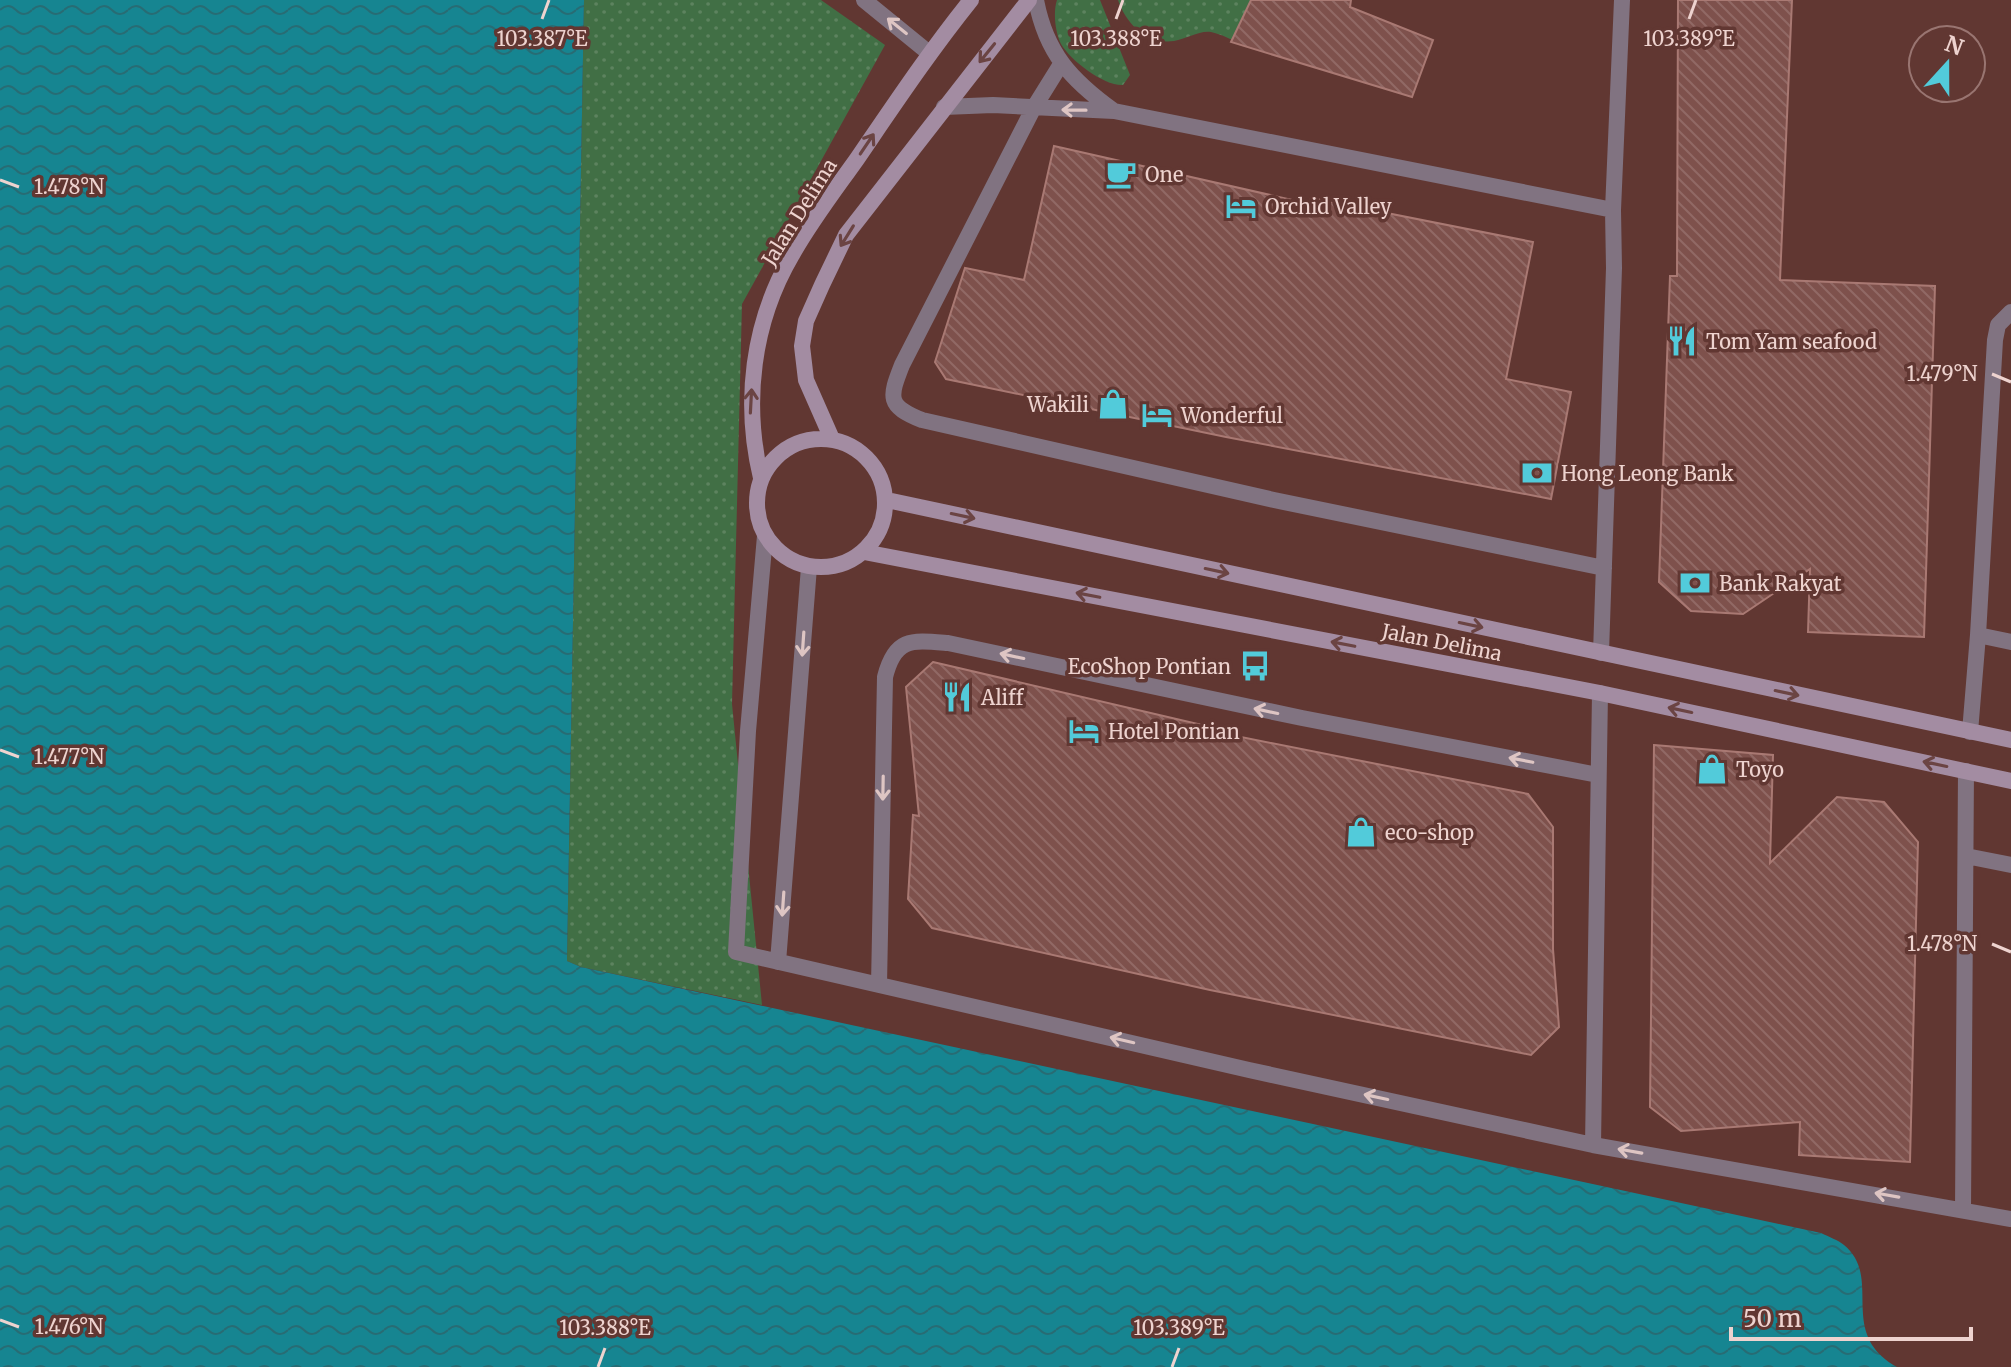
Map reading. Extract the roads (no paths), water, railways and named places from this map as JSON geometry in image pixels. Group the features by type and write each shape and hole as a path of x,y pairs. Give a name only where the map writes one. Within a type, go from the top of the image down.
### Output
{"street":[{"path":"864,0 929,53"},
{"name":"Jalan Delima","path":"761,478 751,415 753,369 763,321 773,294 791,255 929,53 971,0"},
{"path":"832,439 806,380 802,346 806,321 846,235 1029,0"},
{"path":"1036,0 1040,22 1061,64 1083,89 1114,111"},
{"path":"1601,653 1622,0"},
{"path":"1061,64 1033,109 902,365 892,394 894,404 903,412 922,420 1274,500 1604,568"},
{"path":"944,107 993,105 1114,111 1613,210"},
{"path":"1970,732 1995,340 1998,325 2011,312"},
{"path":"765,536 784,556 809,567 838,565 864,552 881,528 887,500 878,472 859,450 832,439 803,440 777,455 761,478 756,508 765,536 748,731 736,952 1593,1145 2011,1219"},
{"name":"Jalan Delima","path":"887,500 2011,740"},
{"name":"Jalan Delima","path":"864,552 1600,693 2011,781"},
{"path":"778,962 809,567"},
{"path":"1978,635 2011,642"},
{"path":"879,985 885,677 890,657 902,646 919,641 948,643 1302,718 1598,775"},
{"path":"1593,1145 1600,693"},
{"path":"1963,1209 1966,771"},
{"path":"1966,856 2011,865"}],"water":[{"path":"0,0 584,0 567,961 581,967 1821,1233 1842,1243 1855,1258 1861,1273 1864,1322 1869,1338 1879,1353 1897,1367 0,1367"}],"place":[{"name":"One","path":"1121,174"},
{"name":"Orchid Valley","path":"1241,206"},
{"name":"Tom Yam seafood","path":"1682,341"},
{"name":"Wakili","path":"1113,404"},
{"name":"Wonderful","path":"1157,415"},
{"name":"Hong Leong Bank","path":"1537,473"},
{"name":"Bank Rakyat","path":"1695,583"},
{"name":"EcoShop Pontian","path":"1255,666"},
{"name":"Aliff","path":"957,697"},
{"name":"Hotel Pontian","path":"1084,731"},
{"name":"Toyo","path":"1712,769"},
{"name":"eco-shop","path":"1361,832"}]}
